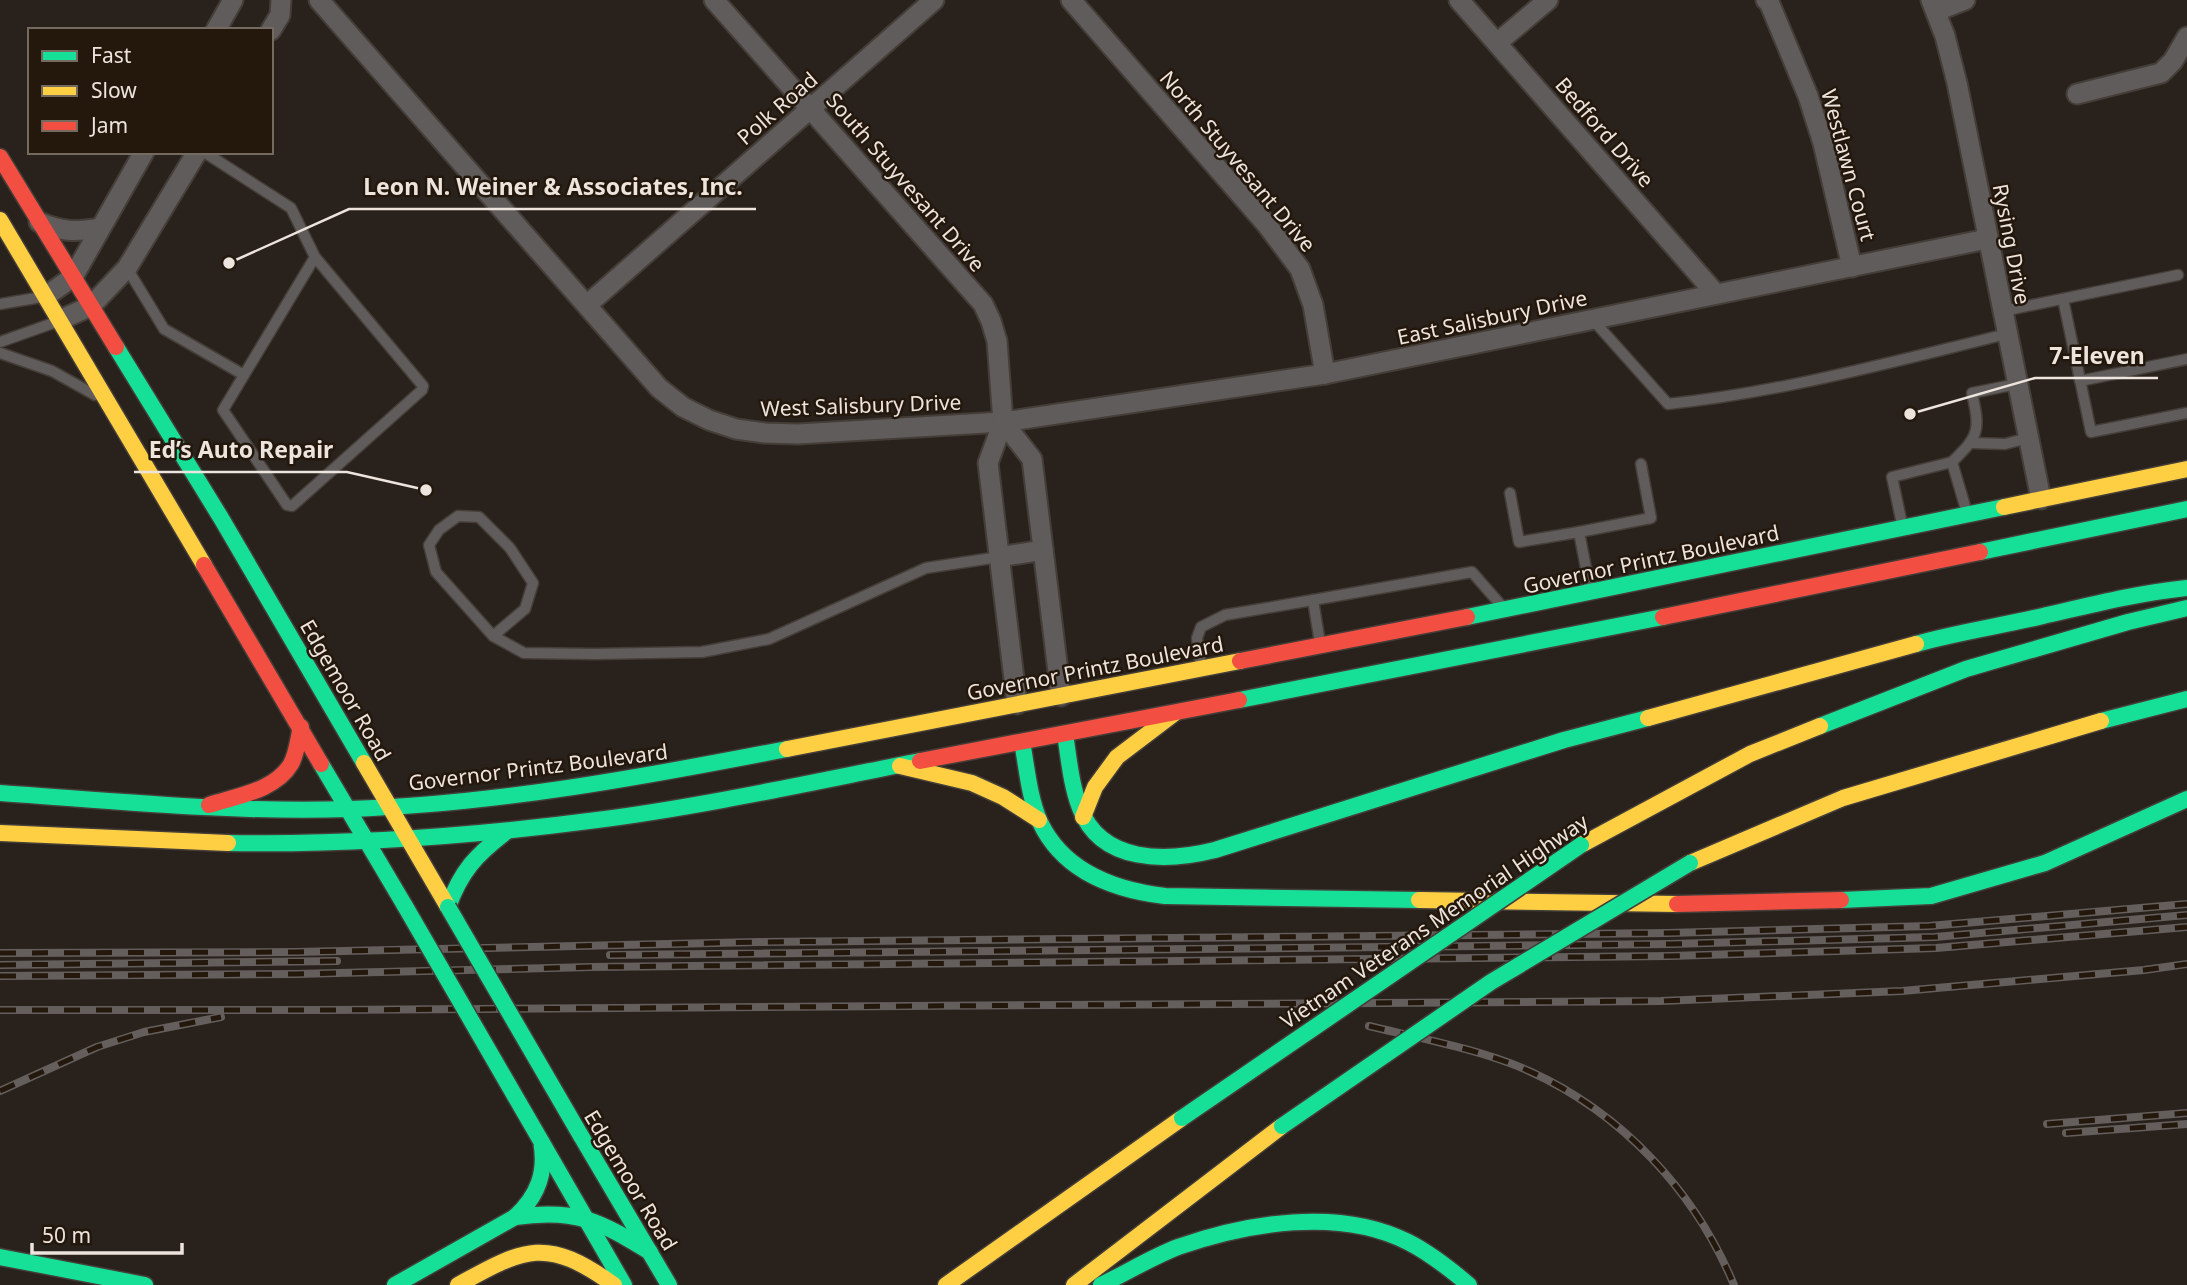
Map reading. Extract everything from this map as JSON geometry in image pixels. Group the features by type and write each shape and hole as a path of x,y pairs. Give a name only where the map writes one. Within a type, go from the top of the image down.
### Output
{"main road":[{"name":"Edgemoor Road","path":"0,157 222,518 669,1285"},
{"path":"0,220 301,727 624,1285"},
{"name":"Governor Printz Boulevard","path":"0,833 250,844 367,842 506,832 663,810 900,766 1019,723 1063,715 1175,713 1495,651 2045,518 2187,469"},
{"name":"Governor Printz Boulevard","path":"0,793 202,807 348,809 515,795 1063,715 1201,669 1591,593 1968,515 2045,518 2187,509"},
{"path":"1063,715 1083,817 1102,839 1123,852 1162,860 1182,859 1564,740 1956,633 2142,593 2187,588"},
{"name":"Vietnam Veterans Memorial Highway","path":"946,1285 1182,1118 1581,845 1750,754 1966,669 2128,622 2187,608"},
{"path":"1495,651 1505,610"},
{"path":"1074,1285 1282,1126 1491,982 1690,863 1843,798 2115,717 2187,699"},
{"path":"1083,817 1095,787 1117,757 1175,713"},
{"path":"1019,723 1039,820 1059,850 1078,868 1097,879 1140,894 1707,905 1931,896 2045,863 2187,799"},
{"path":"202,807 257,789 276,779 289,767 301,727"},
{"path":"900,766 972,783 1003,797 1039,820"},
{"path":"448,907 457,881 472,859 506,832"},
{"path":"395,1285 514,1217 525,1208 542,1179 544,1153 541,1141"},
{"path":"514,1217 556,1212 587,1217 650,1252"},
{"path":"1101,1285 1176,1248 1242,1229 1303,1221 1365,1227 1407,1241 1444,1264 1469,1285"},
{"path":"458,1285 499,1262 531,1251 548,1252 581,1262 614,1285"},
{"path":"0,1257 85,1271 145,1285"}],"street":[{"path":"217,28 233,0"},
{"path":"272,28 280,15 281,0"},
{"name":"West Salisbury Drive","path":"319,0 659,388 683,407 736,429 798,433 1003,422"},
{"name":"South Stuyvesant Drive","path":"714,0 983,304 991,321 997,341 1003,422 988,463 1019,723"},
{"name":"Polk Road","path":"587,306 934,0"},
{"name":"North Stuyvesant Drive","path":"1071,0 1267,225 1300,269 1313,305 1325,374"},
{"name":"Bedford Drive","path":"1460,0 1716,294"},
{"path":"1497,43 1548,0"},
{"name":"Westlawn Court","path":"1766,0 1808,96 1823,143 1852,267"},
{"path":"1934,6 1965,0"},
{"name":"Rysing Drive","path":"1934,6 1957,83 2045,518"},
{"path":"2077,94 2161,73 2173,61 2187,37"},
{"path":"46,296 73,277 143,154"},
{"path":"60,320 91,306 127,268 196,154"},
{"path":"39,222 58,230 74,232 100,228"},
{"name":"East Salisbury Drive","path":"1003,422 1325,374 1987,239"},
{"path":"1003,422 1032,458 1063,715"},
{"path":"999,557 1043,550"}],"lane":[{"path":"207,154 291,208 315,257 423,386 422,390 292,506 288,505 223,410 315,257"},
{"path":"127,268 164,329 244,375"},
{"path":"2002,311 2178,275"},
{"path":"0,304 46,296"},
{"path":"2063,299 2091,432 2187,413"},
{"path":"0,342 60,320"},
{"path":"1593,320 1668,404 1709,400 1861,369 2007,334"},
{"path":"0,353 52,371 107,402"},
{"path":"2080,381 2187,359"},
{"path":"1902,528 1892,477 1952,462 1972,443 1978,422 1972,393 2017,384"},
{"path":"1972,443 2005,444 2028,438"},
{"path":"1952,462 1968,515"},
{"path":"1510,493 1519,542 1651,518 1641,464"},
{"path":"493,636 525,609 533,583 510,548 479,517 458,516 439,530 429,545 436,572 493,636 524,653 702,652 769,639 926,568 999,557"},
{"path":"1579,532 1591,593"},
{"path":"1201,669 1197,638 1201,626 1225,615 1472,572 1505,610"},
{"path":"1313,600 1321,646"}],"railway":[{"path":"0,953 296,952 759,942 1668,933 1929,926 2187,904"},
{"path":"610,955 1670,944 1935,937 2187,915"},
{"path":"0,976 1670,956 1936,948 2187,927"},
{"path":"0,965 337,961"},
{"path":"0,1010 1661,1001 1902,991 2187,964"},
{"path":"0,1091 97,1047 144,1032 221,1017"},
{"path":"1369,1026 1492,1057 1563,1088 1595,1109 1624,1132 1677,1187 1699,1218 1734,1285"},
{"path":"2047,1124 2187,1113"},
{"path":"2066,1133 2187,1124"}],"traffic: fast":[{"path":"116,347 221,518 364,763"},
{"path":"1467,617 2004,507"},
{"path":"1980,552 2187,509"},
{"path":"1916,644 2115,600 2187,588"},
{"path":"1820,726 1966,669 2128,622 2187,608"},
{"path":"1239,700 1663,617"},
{"path":"2101,721 2187,699"},
{"path":"1065,734 1074,790 1090,826 1103,840 1119,849 1157,857 1215,850 1564,740 1648,718"},
{"path":"1022,742 1033,803 1050,839 1076,865 1109,883 1165,896 1419,900"},
{"path":"0,793 175,806 262,809 405,806 570,788 787,749"},
{"path":"228,843 367,841 551,826 678,808 920,761"},
{"path":"321,764 405,906"},
{"path":"1841,900 1931,896 2045,863 2187,799"},
{"path":"448,907 458,883 471,865 506,832"},
{"path":"1182,1118 1581,845"},
{"path":"1282,1126 1491,982 1690,863"},
{"path":"405,906 541,1141"},
{"path":"448,907 581,1136"},
{"path":"581,1136 669,1285"},
{"path":"541,1141 624,1285"},
{"path":"515,1217 530,1201 539,1183 543,1163 541,1141"},
{"path":"395,1285 515,1217 555,1214 571,1216 601,1225 650,1252"},
{"path":"1101,1285 1168,1251 1205,1238 1293,1222 1353,1225 1381,1231 1432,1256 1469,1285"},
{"path":"0,1257 145,1285"}],"traffic: slow":[{"path":"0,220 204,565"},
{"path":"2004,507 2187,469"},
{"path":"1648,718 1916,644"},
{"path":"787,749 1240,661"},
{"path":"1083,817 1095,787 1117,757 1175,713"},
{"path":"1690,863 1843,798 2101,721"},
{"path":"1581,845 1750,754 1820,726"},
{"path":"364,763 448,907"},
{"path":"900,766 972,783 1003,797 1039,820"},
{"path":"0,833 228,843"},
{"path":"1419,900 1677,904"},
{"path":"946,1285 1182,1118"},
{"path":"1074,1285 1282,1126"},
{"path":"458,1285 502,1262 536,1253 571,1259 614,1285"}],"traffic: jam":[{"path":"0,157 116,347"},
{"path":"1663,617 1980,552"},
{"path":"204,565 321,764"},
{"path":"1240,661 1467,617"},
{"path":"920,761 1239,700"},
{"path":"209,805 254,791 275,781 293,760 301,727"},
{"path":"1677,904 1841,900"}],"place":[{"name":"Leon N. Weiner & Associates, Inc.","path":"229,263"},
{"name":"7-Eleven","path":"1910,414"},
{"name":"Ed’s Auto Repair","path":"426,490"}]}
